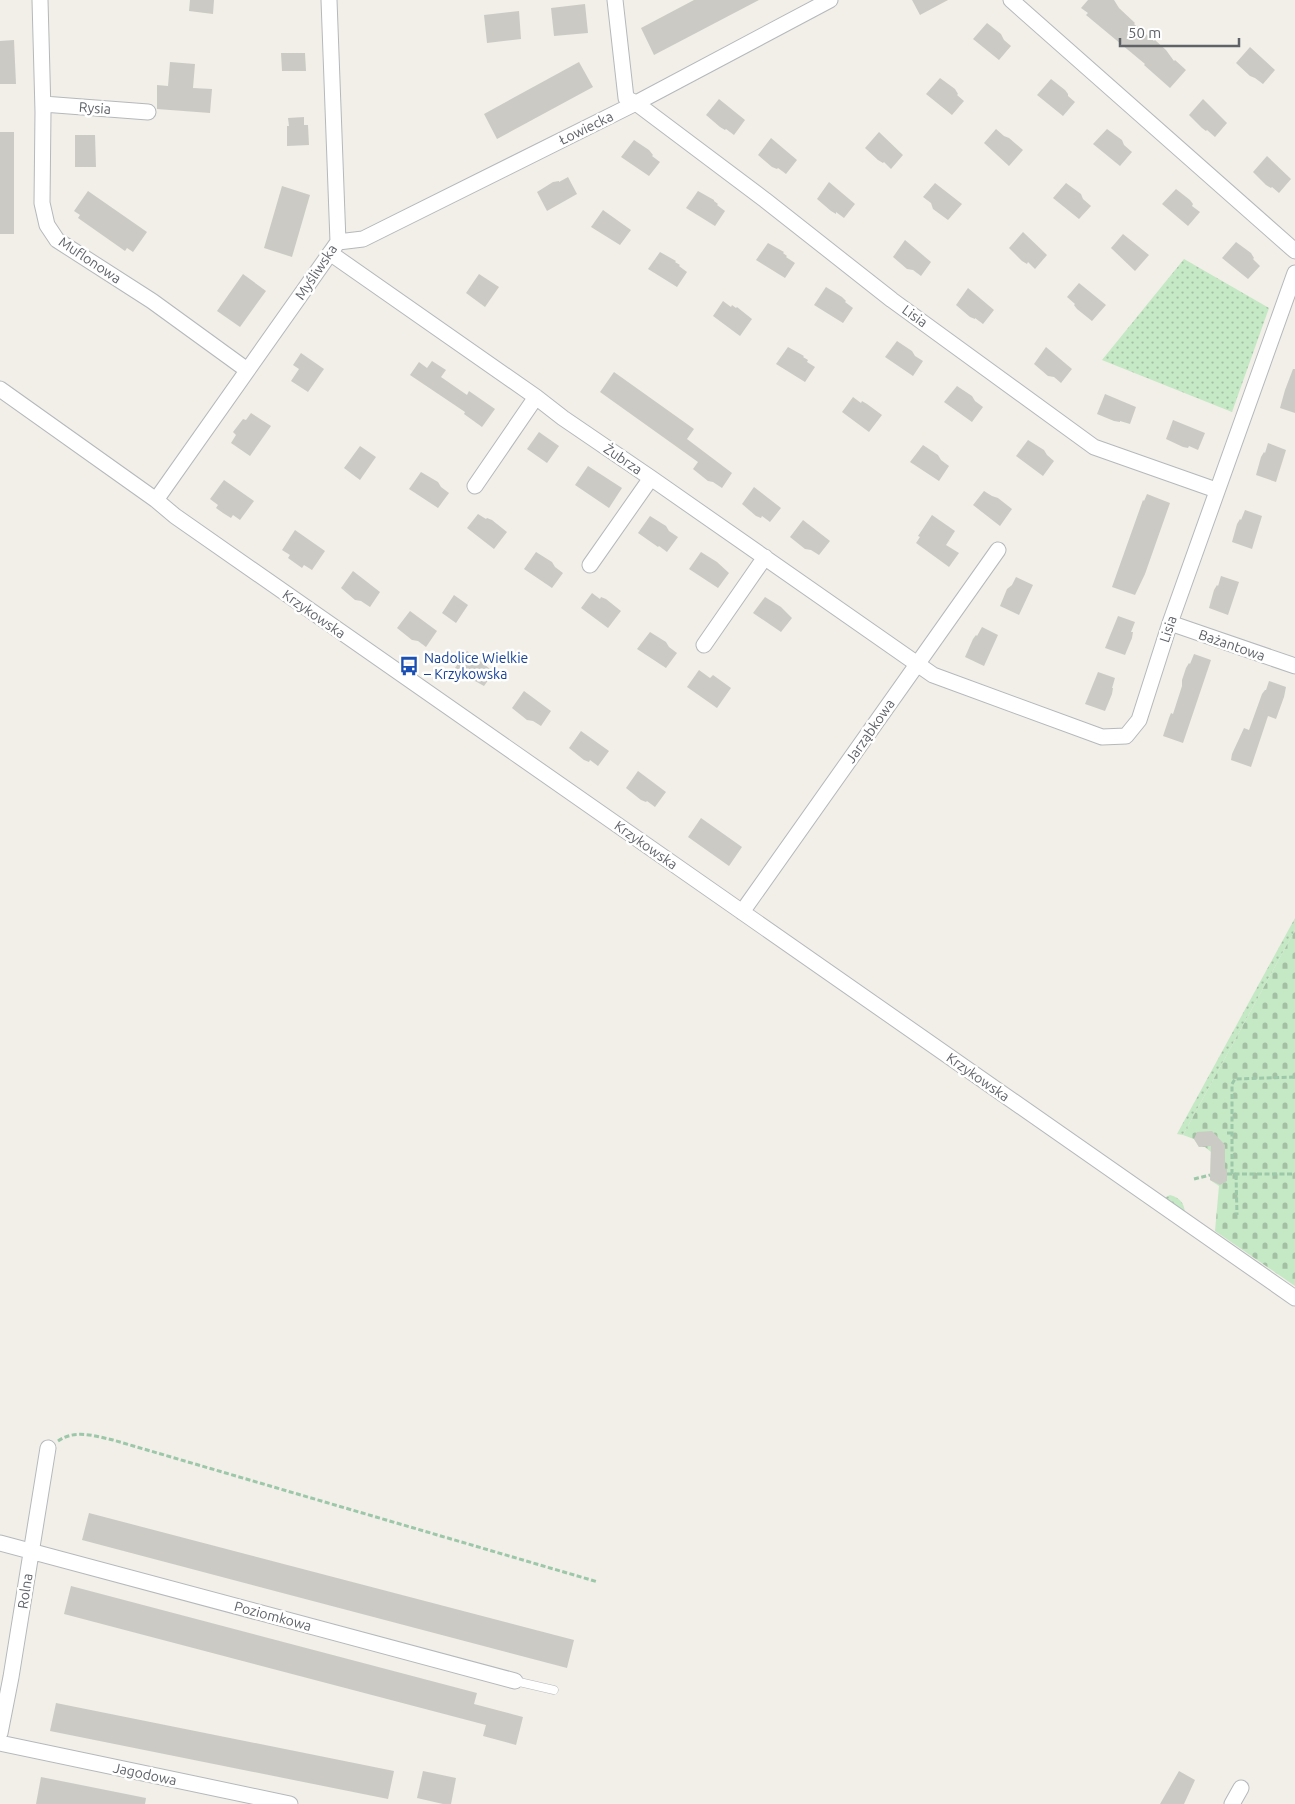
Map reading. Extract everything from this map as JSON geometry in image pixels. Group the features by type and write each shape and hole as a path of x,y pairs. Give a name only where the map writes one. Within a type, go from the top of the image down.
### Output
{"street":[{"name":"Muflonowa","path":"40,0 42,203 47,225 57,240 152,301 248,370"},
{"name":"Myśliwska","path":"156,500 334,248 329,0"},
{"path":"614,0 626,98 636,103"},
{"name":"Łowiecka","path":"334,248 362,239 636,103 830,0"},
{"path":"1011,0 1295,250"},
{"name":"Lisia","path":"636,103 796,223 892,300 1094,447 1216,490"},
{"name":"Rysia","path":"42,104 148,112"},
{"name":"Żubrza","path":"334,248 563,418 933,675 1102,737 1126,736"},
{"name":"Lisia","path":"1126,736 1139,720 1216,490 1295,273"},
{"name":"Krzykowska","path":"0,389 156,500 175,516 1295,1298"},
{"path":"476,486 536,398"},
{"path":"590,565 651,478"},
{"name":"Jarząbkowa","path":"742,912 998,550"},
{"path":"704,645 765,557"},
{"name":"Bażantowa","path":"1170,623 1295,666"},
{"name":"Rolna","path":"0,1733 11,1677 48,1448"},
{"name":"Poziomkowa","path":"0,1544 515,1681"},
{"name":"Jagodowa","path":"0,1743 290,1804"},
{"path":"1232,1804 1241,1788"}],"lane":[{"path":"515,1681 554,1690"}],"path":[{"path":"1237,1214 1232,1133 1232,1084 1235,1080 1295,1077"},
{"path":"1227,1133 1232,1133"},
{"path":"1227,1174 1295,1174"},
{"path":"1194,1180 1210,1175"},
{"path":"48,1448 63,1437 84,1433 598,1582"}],"green space":[{"path":"1184,259 1269,308 1232,412 1102,360"},
{"path":"1295,918 1295,930 1183,1135 1177,1134"},
{"path":"1295,930 1295,1286 1215,1231 1219,1186 1210,1180 1211,1152 1205,1147 1199,1147 1194,1139 1183,1135"},
{"path":"1170,1195 1178,1198 1182,1203 1186,1217 1165,1202 1166,1197"}],"building":[{"path":"190,0 214,0 213,14 189,11"},
{"path":"694,0 759,0 654,55 641,28"},
{"path":"912,0 948,0 920,15"},
{"path":"1088,0 1114,0 1134,24 1155,40 1174,61 1186,70 1170,88 1145,64 1086,15 1088,13 1081,8"},
{"path":"585,4 588,33 554,36 551,8"},
{"path":"519,11 521,39 487,43 484,15"},
{"path":"987,23 1001,34 1004,40 1011,46 999,60 973,39"},
{"path":"14,40 16,84 0,84 0,41"},
{"path":"1250,47 1275,70 1263,84 1250,76 1236,63"},
{"path":"281,53 305,53 306,71 282,71"},
{"path":"170,62 195,64 193,88 212,89 210,113 157,109 157,85 168,86"},
{"path":"579,62 593,87 497,139 484,114"},
{"path":"940,78 955,89 957,95 964,101 952,115 926,94"},
{"path":"1051,79 1065,90 1068,96 1075,102 1063,116 1037,95"},
{"path":"719,99 745,120 734,135 720,127 706,115"},
{"path":"1203,99 1227,123 1215,137 1202,128 1189,115"},
{"path":"304,117 304,125 308,125 309,145 287,146 288,118"},
{"path":"996,129 1023,150 1009,166 984,143"},
{"path":"1107,129 1122,140 1124,145 1132,152 1120,166 1093,144"},
{"path":"0,132 14,132 14,234 0,234"},
{"path":"879,132 903,155 891,169 865,148"},
{"path":"75,135 95,135 96,167 75,167"},
{"path":"771,138 797,160 786,174 778,168 772,167 758,155"},
{"path":"634,140 649,150 652,156 660,162 649,176 621,157"},
{"path":"1267,156 1291,179 1279,193 1266,185 1253,172"},
{"path":"568,177 577,194 547,211 537,192 553,182 559,182"},
{"path":"829,182 855,204 844,218 831,211 817,199"},
{"path":"935,183 962,204 948,220 933,209 931,203 923,197"},
{"path":"1066,183 1081,194 1083,199 1091,206 1079,219 1053,198"},
{"path":"282,186 310,195 292,257 264,248"},
{"path":"1176,189 1190,200 1193,204 1192,206 1200,212 1188,226 1162,204"},
{"path":"88,191 147,232 133,252 127,248 125,251 78,218 80,215 74,211"},
{"path":"698,191 714,200 725,211 715,226 686,208"},
{"path":"603,210 631,230 620,245 591,227"},
{"path":"1023,232 1047,255 1035,269 1028,262 1027,264 1022,261 1009,248"},
{"path":"1123,234 1149,255 1135,271 1111,248"},
{"path":"905,240 931,262 921,276 913,270 907,269 893,257"},
{"path":"1236,242 1251,253 1253,259 1260,266 1248,279 1222,258"},
{"path":"768,243 784,252 786,257 795,263 785,278 756,260"},
{"path":"660,252 676,261 687,272 677,287 648,269"},
{"path":"243,274 266,291 240,327 217,311"},
{"path":"479,274 499,287 485,307 466,293"},
{"path":"1079,283 1106,305 1092,321 1077,309 1075,304 1067,297"},
{"path":"826,287 842,297 853,308 843,323 814,305"},
{"path":"968,288 994,310 983,324 970,317 956,305"},
{"path":"723,301 731,307 732,305 737,307 752,319 740,336 713,316"},
{"path":"897,341 923,361 913,376 885,357"},
{"path":"788,347 804,356 808,360 807,362 815,367 805,382 776,364"},
{"path":"1046,347 1072,369 1061,383 1054,377 1048,376 1034,364"},
{"path":"301,353 324,369 308,392 291,381 299,369 293,365"},
{"path":"432,361 446,370 441,377 467,395 469,391 495,409 482,427 464,414 465,412 410,375 419,362 427,368"},
{"path":"1293,369 1295,369 1295,413 1280,408"},
{"path":"614,372 694,429 687,439 732,473 722,488 708,481 693,469 698,462 600,392"},
{"path":"957,386 972,396 983,407 972,422 944,402"},
{"path":"1105,394 1136,407 1130,424 1114,421 1097,414"},
{"path":"853,397 882,415 869,432 842,412"},
{"path":"251,413 271,426 250,456 231,443 236,435 233,432 243,419 246,420"},
{"path":"1173,420 1205,433 1198,450 1189,446 1188,448 1183,447 1166,439"},
{"path":"539,432 559,446 547,463 527,449"},
{"path":"1028,440 1044,450 1054,461 1043,476 1016,456"},
{"path":"1268,443 1286,450 1276,482 1256,475 1261,457 1265,453"},
{"path":"923,445 938,455 949,466 939,481 910,462"},
{"path":"360,446 376,457 360,480 344,468"},
{"path":"588,466 622,488 609,508 575,485"},
{"path":"421,472 438,482 449,493 438,508 409,489"},
{"path":"224,480 254,501 240,520 233,515 231,518 223,513 216,508 218,505 210,499"},
{"path":"754,487 781,508 770,522 762,516 761,518 756,516 742,504"},
{"path":"984,491 998,498 1012,509 1000,526 973,505"},
{"path":"1147,494 1170,503 1145,574 1135,595 1112,587 1143,500"},
{"path":"1245,510 1262,516 1252,549 1232,542 1237,524"},
{"path":"478,514 492,520 507,532 494,549 467,528"},
{"path":"932,515 955,531 946,545 959,553 949,567 916,543 920,537 918,536"},
{"path":"650,516 666,526 669,531 678,537 667,552 638,533"},
{"path":"803,520 830,541 819,555 805,549 790,537"},
{"path":"295,530 325,551 312,570 304,565 302,568 288,558 290,555 282,550"},
{"path":"536,552 552,562 563,573 552,588 524,569"},
{"path":"701,552 717,562 729,573 718,588 689,569"},
{"path":"353,571 380,592 370,607 361,601 355,600 341,588"},
{"path":"1221,576 1239,582 1228,615 1209,608 1214,590 1218,586"},
{"path":"1016,577 1033,585 1019,615 1000,606 1007,589 1012,585"},
{"path":"592,593 600,599 601,597 606,599 621,611 608,628 581,608"},
{"path":"454,595 468,605 456,623 442,613"},
{"path":"765,597 781,607 792,618 781,632 753,613"},
{"path":"410,611 437,631 426,647 418,641 412,640 397,628"},
{"path":"1118,616 1135,622 1131,632 1133,632 1132,638 1125,655 1105,648"},
{"path":"982,627 998,635 984,666 965,657 973,639"},
{"path":"650,632 666,642 677,653 666,668 637,649"},
{"path":"467,651 494,672 484,686 470,680 455,668"},
{"path":"1194,654 1211,660 1183,743 1163,736 1171,713 1173,714 1186,668"},
{"path":"699,670 710,678 713,675 731,688 717,708 687,687"},
{"path":"1098,672 1115,678 1112,694 1105,711 1085,704"},
{"path":"1269,681 1286,687 1284,697 1276,719 1268,716 1251,767 1231,760 1232,754 1244,728 1249,730 1262,694 1266,690"},
{"path":"524,691 551,711 541,726 527,720 512,708"},
{"path":"581,731 609,751 598,766 590,760 589,762 584,760 569,748"},
{"path":"638,771 666,792 655,807 647,801 641,800 626,788"},
{"path":"701,818 742,847 729,866 688,837"},
{"path":"1212,1131 1225,1145 1227,1181 1220,1185 1210,1180 1211,1146 1199,1147 1194,1139 1197,1132"},
{"path":"89,1513 574,1640 567,1668 82,1540"},
{"path":"71,1586 477,1693 474,1704 523,1717 516,1745 483,1736 486,1725 64,1614"},
{"path":"56,1703 394,1771 388,1799 50,1731"},
{"path":"423,1771 456,1778 451,1804 417,1798"},
{"path":"1179,1771 1195,1780 1184,1804 1160,1804"},
{"path":"41,1777 146,1798 145,1804 36,1804"}],"place":[{"name":"Nadolice Wielkie – Krzykowska","path":"409,666"}]}
